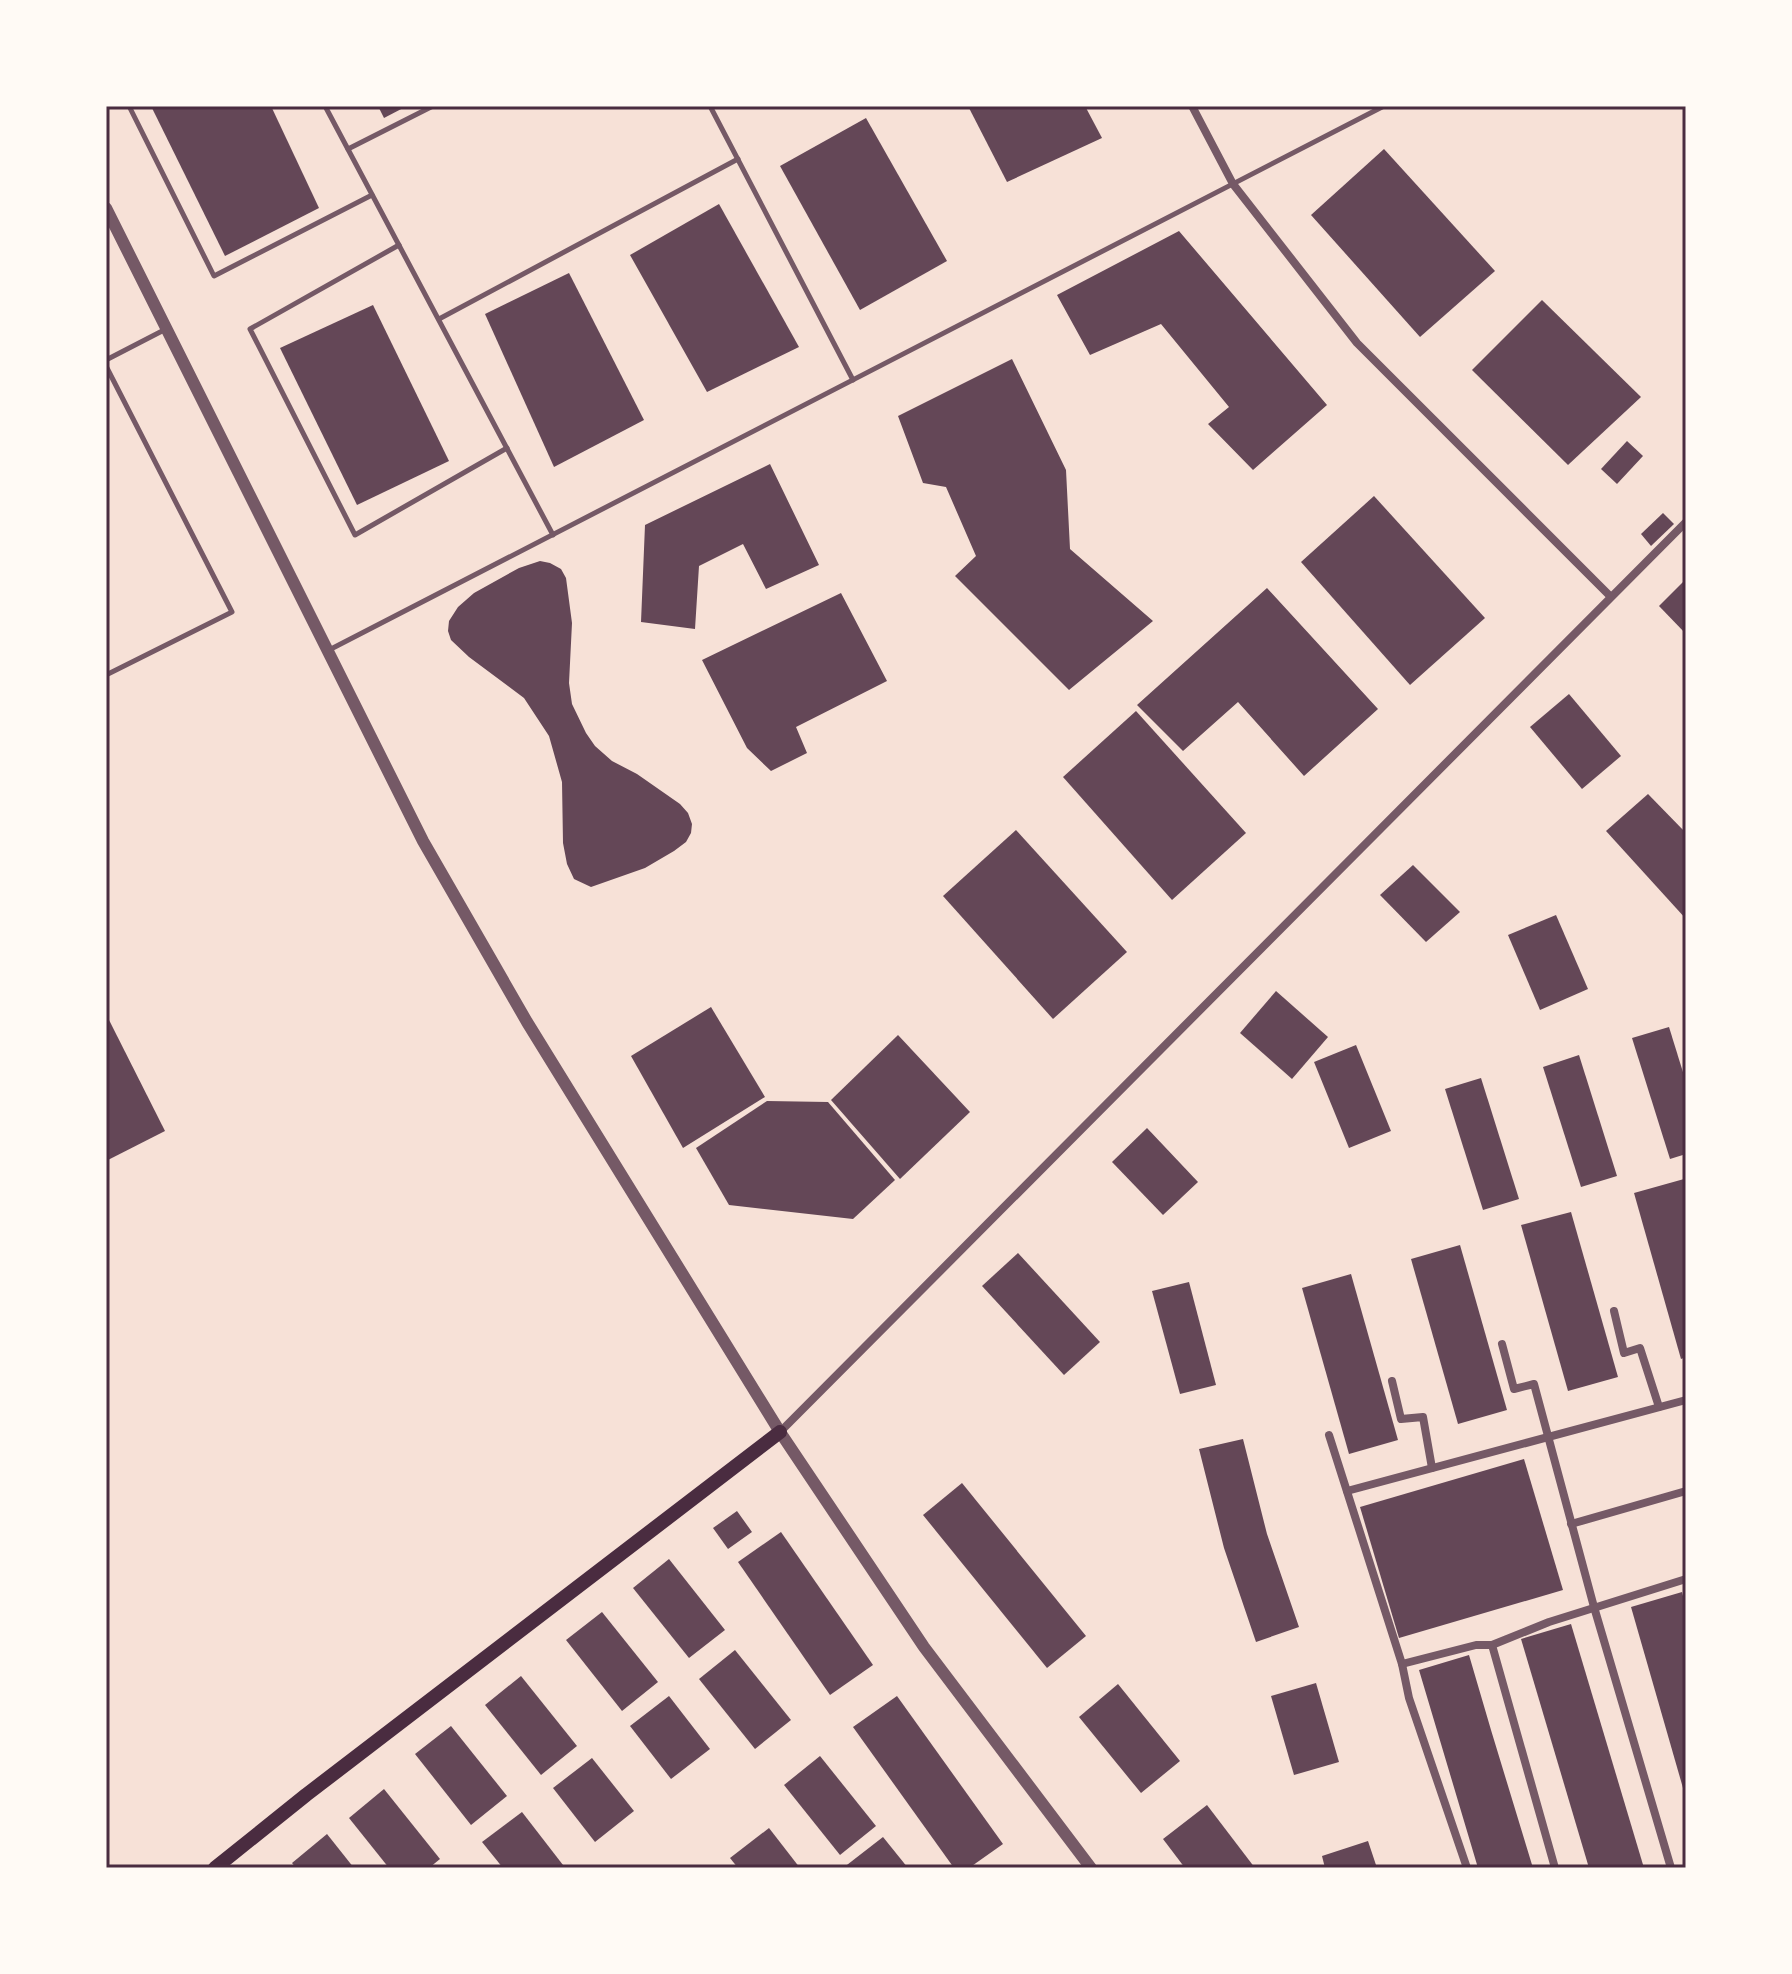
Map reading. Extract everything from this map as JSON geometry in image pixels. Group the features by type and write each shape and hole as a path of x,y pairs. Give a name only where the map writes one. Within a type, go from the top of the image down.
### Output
{"main road":[{"path":"215,1868 331,1775 780,1432"}],"street":[{"path":"1192,106 1233,184 1357,343 1610,596"},
{"path":"106,208 423,841 527,1022 780,1432 924,1647 1091,1868"},
{"path":"780,1432 1686,522"},
{"path":"1614,1311 1624,1353 1640,1348 1659,1407"},
{"path":"1502,1344 1514,1389 1534,1384 1594,1607 1671,1868"},
{"path":"1392,1381 1401,1419 1423,1417 1432,1468"},
{"path":"1347,1491 1686,1400"},
{"path":"1329,1435 1402,1664 1409,1698 1467,1868"},
{"path":"1571,1524 1686,1491"},
{"path":"1402,1664 1476,1645 1492,1645 1519,1632 1686,1579"},
{"path":"1492,1645 1555,1868"}],"lane":[{"path":"129,106 214,276 372,195"},
{"path":"325,106 553,535"},
{"path":"348,149 433,106"},
{"path":"710,106 853,380"},
{"path":"328,651 1384,106"},
{"path":"439,319 738,159"},
{"path":"399,245 250,329 355,535 507,448"},
{"path":"106,675 232,612 106,363 167,329"}],"building":[{"path":"151,106 271,106 319,208 225,256"},
{"path":"378,106 407,106 384,118"},
{"path":"968,106 1085,106 1102,138 1007,182"},
{"path":"866,118 947,261 860,310 780,166"},
{"path":"1384,149 1495,271 1420,337 1311,215"},
{"path":"719,204 799,347 707,392 630,255"},
{"path":"1179,231 1327,405 1253,470 1208,424 1229,407 1161,324 1090,355 1057,295"},
{"path":"569,273 644,420 554,467 485,314"},
{"path":"1542,300 1641,397 1568,465 1472,370"},
{"path":"373,305 449,461 357,505 280,348"},
{"path":"1012,359 1066,470 1070,549 1153,621 1069,690 955,576 976,556 946,487 923,483 898,416"},
{"path":"1627,441 1643,456 1617,484 1601,469"},
{"path":"770,464 819,565 766,589 743,544 699,566 695,629 641,622 645,525"},
{"path":"1374,496 1485,618 1410,685 1301,562"},
{"path":"1663,513 1674,524 1651,546 1641,534"},
{"path":"540,561 561,569 566,578 572,623 569,683 572,704 586,733 612,761 680,804 692,824 686,842 674,851 645,868 591,887 574,879 567,864 563,843 562,782 549,736 524,698 469,657 451,640 448,631 449,621 458,607 474,593 519,568"},
{"path":"1686,579 1686,634 1659,606"},
{"path":"1267,588 1378,709 1304,776 1238,702 1183,751 1137,705"},
{"path":"841,593 887,681 796,727 807,753 771,771 747,748 702,660"},
{"path":"1569,694 1621,756 1582,789 1530,727"},
{"path":"1136,711 1246,833 1172,900 1063,777"},
{"path":"1648,794 1686,833 1686,919 1606,831"},
{"path":"1016,830 1127,952 1053,1019 943,896"},
{"path":"1413,865 1460,912 1426,942 1380,895"},
{"path":"1556,915 1588,989 1540,1010 1508,935"},
{"path":"1276,991 1328,1037 1292,1079 1240,1033"},
{"path":"711,1007 765,1097 683,1148 631,1056"},
{"path":"106,1014 165,1131 106,1161"},
{"path":"1669,1027 1686,1082 1686,1154 1670,1159 1632,1038"},
{"path":"898,1035 970,1112 900,1179 831,1100"},
{"path":"1356,1045 1391,1131 1349,1148 1314,1062"},
{"path":"1579,1055 1617,1176 1581,1187 1543,1067"},
{"path":"1481,1078 1519,1199 1483,1210 1445,1089"},
{"path":"767,1101 828,1102 895,1180 853,1219 729,1205 696,1148"},
{"path":"1147,1128 1198,1182 1163,1215 1112,1162"},
{"path":"1684,1179 1686,1357 1681,1359 1634,1193"},
{"path":"1571,1212 1618,1377 1568,1391 1521,1225"},
{"path":"1460,1245 1507,1410 1458,1424 1411,1259"},
{"path":"1018,1253 1100,1342 1064,1375 982,1286"},
{"path":"1351,1274 1398,1440 1349,1454 1302,1288"},
{"path":"1189,1282 1216,1385 1180,1394 1152,1291"},
{"path":"1243,1439 1267,1534 1299,1627 1256,1642 1224,1548 1199,1449"},
{"path":"1524,1459 1563,1590 1399,1638 1360,1507"},
{"path":"962,1483 1086,1636 1047,1668 923,1515"},
{"path":"737,1511 752,1532 728,1549 713,1528"},
{"path":"781,1532 873,1665 830,1695 738,1562"},
{"path":"669,1559 725,1630 689,1658 633,1588"},
{"path":"1682,1592 1686,1608 1685,1795 1631,1607"},
{"path":"602,1612 658,1682 622,1711 566,1640"},
{"path":"1571,1624 1644,1868 1589,1868 1521,1639"},
{"path":"735,1650 791,1720 755,1749 699,1679"},
{"path":"1469,1655 1533,1868 1478,1868 1419,1670"},
{"path":"521,1676 577,1746 541,1775 485,1705"},
{"path":"1316,1683 1339,1762 1294,1775 1271,1696"},
{"path":"1118,1684 1180,1761 1141,1793 1079,1717"},
{"path":"669,1696 710,1749 671,1779 630,1726"},
{"path":"897,1696 1003,1844 969,1868 954,1868 853,1727"},
{"path":"451,1726 507,1796 471,1825 415,1754"},
{"path":"820,1756 876,1826 840,1855 784,1785"},
{"path":"592,1758 634,1811 595,1842 553,1788"},
{"path":"384,1789 440,1859 429,1868 389,1868 349,1818"},
{"path":"1207,1805 1255,1868 1185,1868 1163,1839"},
{"path":"522,1812 563,1865 559,1868 503,1868 482,1842"},
{"path":"769,1828 800,1868 738,1868 730,1858"},
{"path":"327,1834 354,1868 296,1868 292,1863"},
{"path":"883,1837 908,1868 843,1868"},
{"path":"1368,1841 1377,1868 1325,1868 1322,1856"}]}
